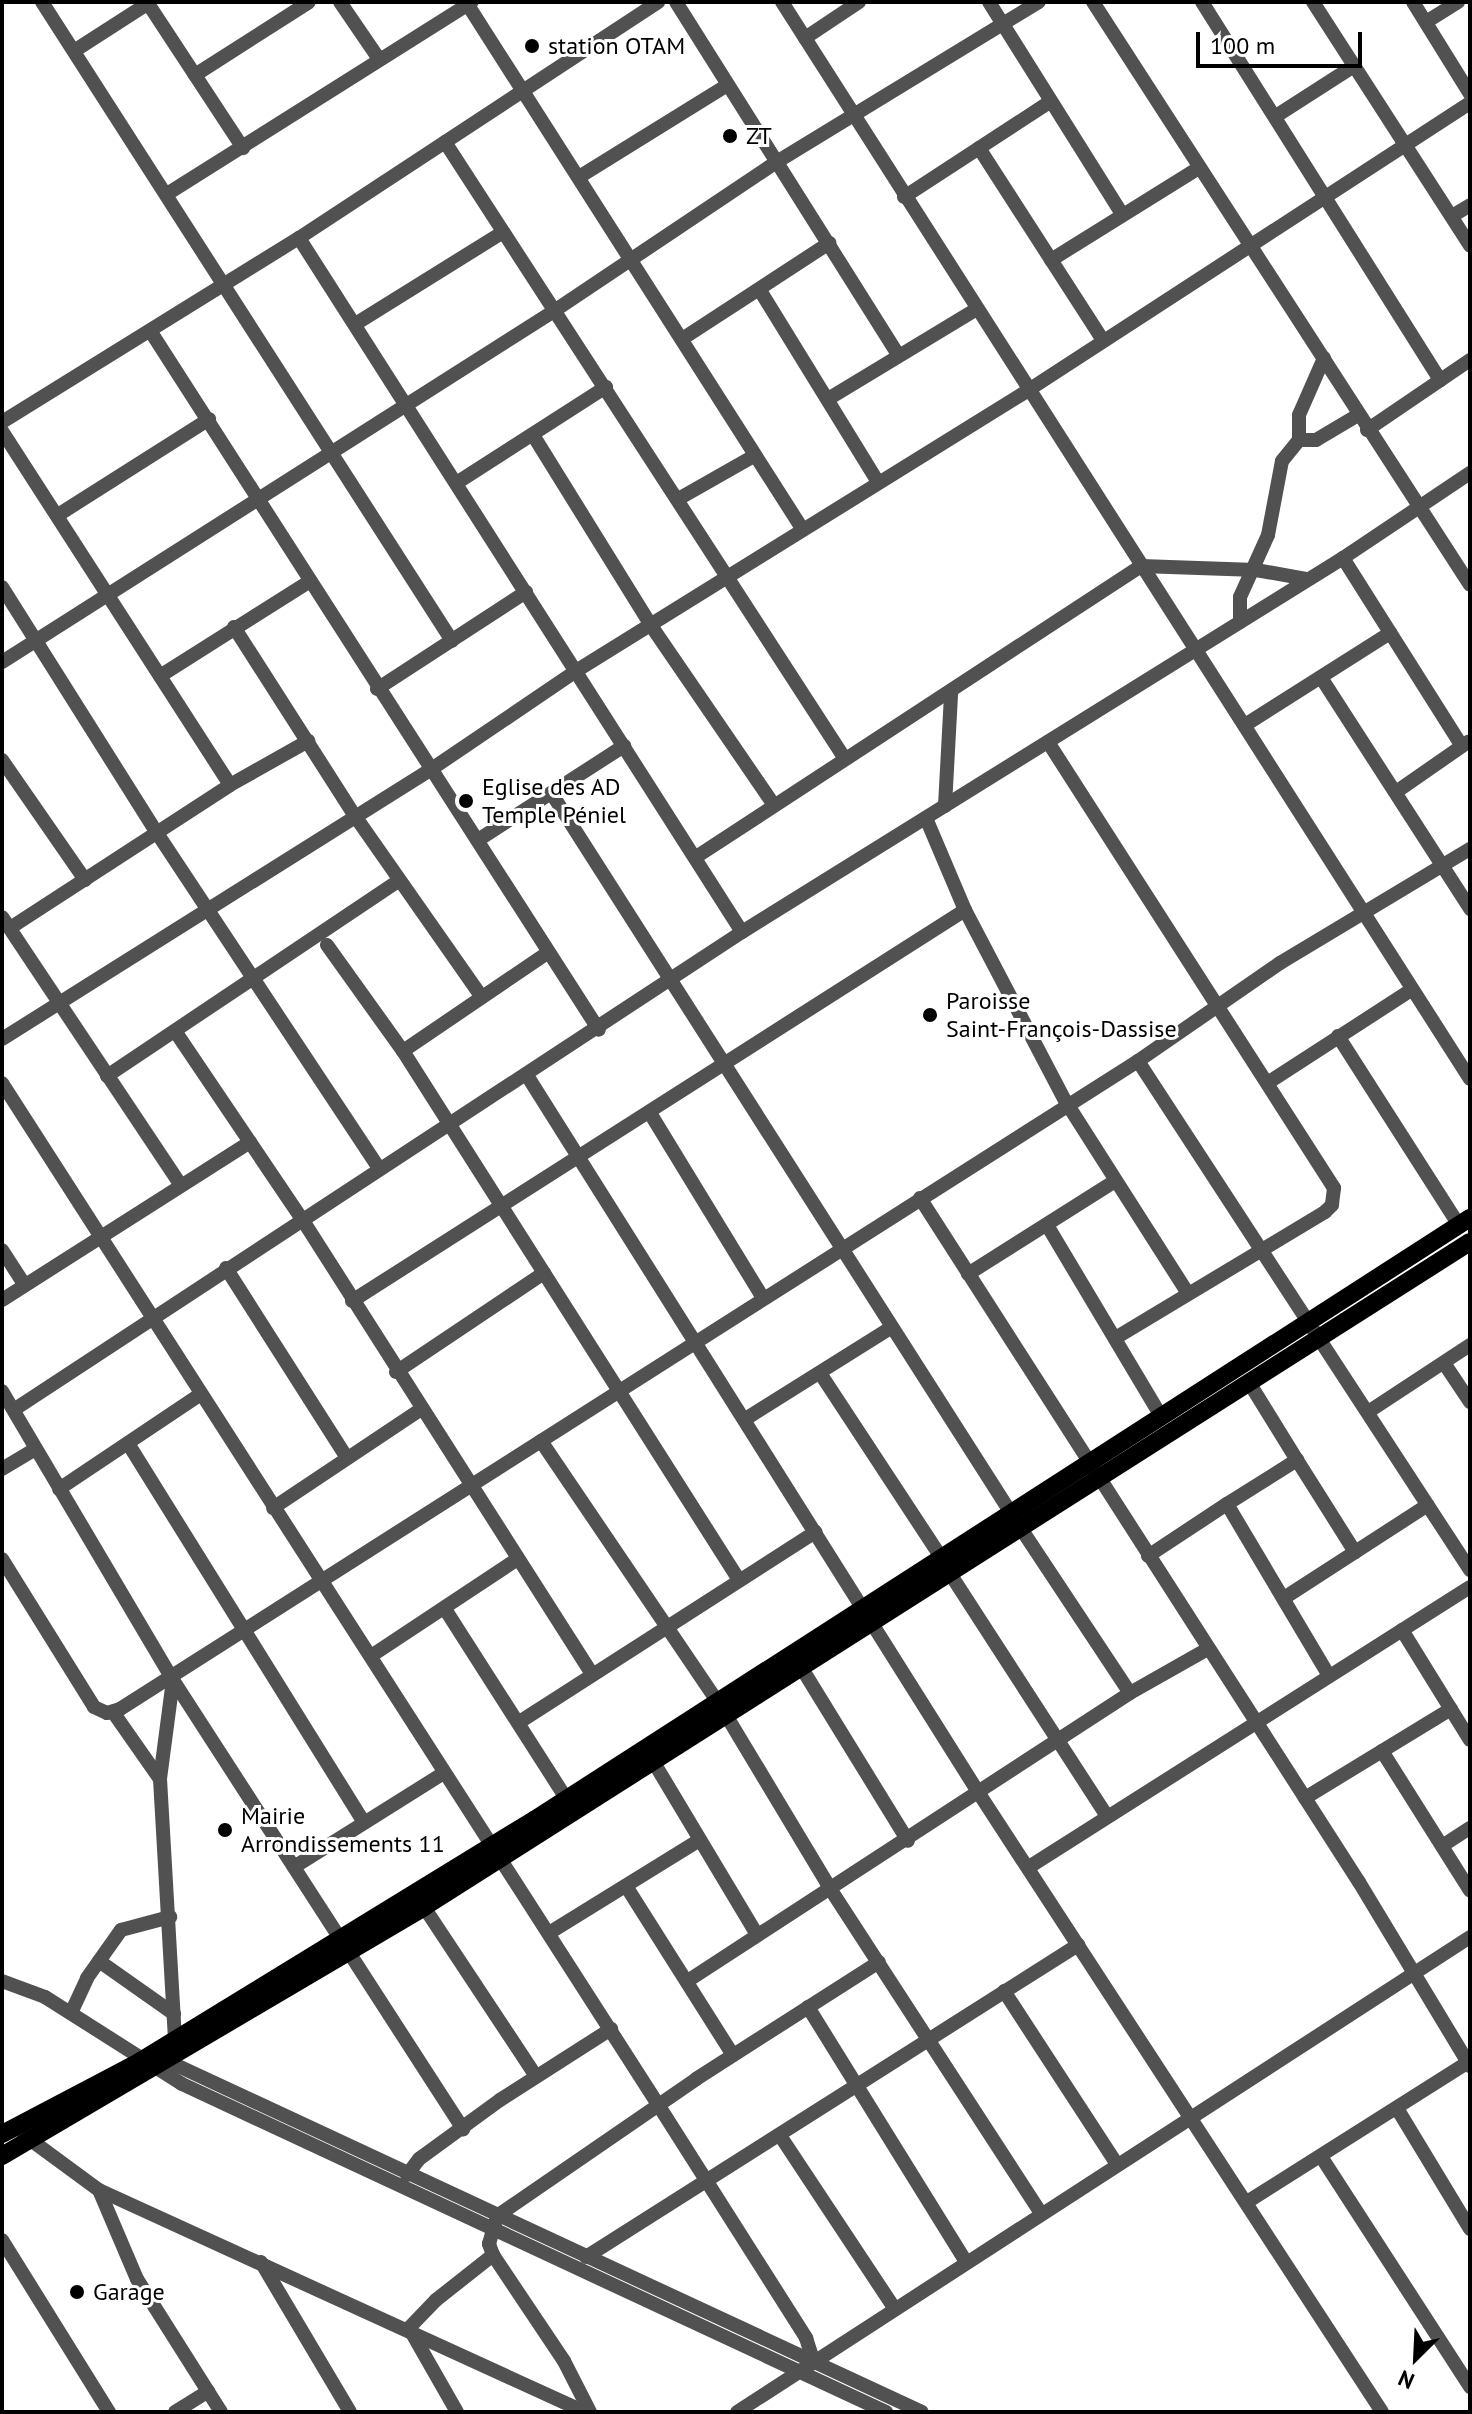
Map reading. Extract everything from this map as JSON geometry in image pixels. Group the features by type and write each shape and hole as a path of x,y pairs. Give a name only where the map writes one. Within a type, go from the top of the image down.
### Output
{"main road":[{"path":"1016,1520 1087,1462 1465,1222"},
{"path":"5,2129 152,2061 175,2038 343,1944 424,1907 566,1798 721,1707 1016,1520 1097,1478 1250,1384 1470,1242"},
{"path":"2,2156 343,1944 653,1761 721,1707 801,1667 868,1613"}],"street":[{"path":"42,2 452,641"},
{"path":"74,51 148,2 243,148"},
{"path":"195,75 309,2"},
{"path":"340,2 379,59"},
{"path":"2,422 299,238 658,2"},
{"path":"676,2 726,86 899,356"},
{"path":"782,2 975,310 1141,566 1199,649 1363,915 1470,1079"},
{"path":"805,38 859,2"},
{"path":"989,2 1122,214"},
{"path":"2,662 554,311 775,163 854,119 1039,2"},
{"path":"1093,2 1324,358 1415,508 1470,585"},
{"path":"1202,2 1440,380"},
{"path":"1313,2 1470,246"},
{"path":"1413,2 1470,94"},
{"path":"1426,22 1458,2"},
{"path":"167,194 469,3 803,530"},
{"path":"1276,116 1354,66"},
{"path":"579,177 726,86"},
{"path":"904,197 1050,102"},
{"path":"2,1039 430,770 576,671 652,627 1027,391 1102,339 1470,103"},
{"path":"445,142 680,498 845,759"},
{"path":"979,148 1102,339"},
{"path":"1051,260 1199,168"},
{"path":"1452,216 1470,205"},
{"path":"357,323 503,232"},
{"path":"299,238 357,323 742,932"},
{"path":"682,339 761,292 829,243"},
{"path":"761,292 878,482"},
{"path":"828,399 975,310"},
{"path":"151,332 209,419 377,689 599,1030"},
{"path":"1240,622 1240,597 1256,570 1268,535 1282,461 1299,440 1299,415 1324,358"},
{"path":"1367,430 1470,360"},
{"path":"458,482 606,387"},
{"path":"1299,440 1316,440 1358,415"},
{"path":"58,515 209,419"},
{"path":"2,431 230,785"},
{"path":"533,435 652,627 774,805"},
{"path":"680,498 754,456"},
{"path":"15,1409 150,1315 528,1077 742,932 1199,649 1470,473"},
{"path":"1343,558 1466,743 1396,792"},
{"path":"696,857 951,694 1141,566 1256,570 1307,579"},
{"path":"160,676 310,581"},
{"path":"2,587 157,833 379,1168"},
{"path":"377,689 526,592"},
{"path":"234,627 398,881 481,996"},
{"path":"1245,725 1322,679 1390,633"},
{"path":"1322,679 1470,909"},
{"path":"945,806 951,694"},
{"path":"180,1184 6,922 85,880 230,785 308,741"},
{"path":"1048,742 1216,1006 1329,1176 1335,1198 1325,1212 1187,1292 1115,1338"},
{"path":"478,840 624,746"},
{"path":"4,767 85,880"},
{"path":"552,794 1130,1693"},
{"path":"926,818 965,910 1066,1102 1187,1292"},
{"path":"113,1712 173,1680 321,1580 698,1343 1066,1102 1138,1061 1216,1006 1470,849"},
{"path":"107,1076 255,981 398,881"},
{"path":"352,1301 965,910"},
{"path":"327,945 403,1051 739,1580"},
{"path":"403,1051 547,953"},
{"path":"1269,1082 1411,990"},
{"path":"175,1031 302,1219 420,1410 592,1674"},
{"path":"1338,1036 1465,1222"},
{"path":"1138,1061 1470,1570"},
{"path":"528,1077 576,1157 747,1418 980,1795 1382,2412"},
{"path":"2,1083 611,2029 806,2338 814,2363"},
{"path":"650,1113 763,1298"},
{"path":"2,1300 250,1142"},
{"path":"968,1274 1115,1181"},
{"path":"920,1198 1206,1650 1305,1798 1469,2063 1322,2158 1247,2202"},
{"path":"1047,1225 1161,1416"},
{"path":"2,1250 24,1284"},
{"path":"226,1268 347,1458"},
{"path":"396,1372 544,1273"},
{"path":"747,1418 892,1327"},
{"path":"1368,1412 1470,1345"},
{"path":"1444,1363 1470,1402"},
{"path":"820,1373 1106,1815"},
{"path":"1250,1384 1355,1552"},
{"path":"2,1391 15,1409 34,1450 173,1680 463,2129"},
{"path":"59,1489 201,1394"},
{"path":"273,1508 420,1410"},
{"path":"541,1441 721,1707 831,1890 1040,2212"},
{"path":"129,1445 248,1630 364,1822"},
{"path":"2,1469 34,1450"},
{"path":"1148,1556 1297,1460"},
{"path":"1227,1504 1328,1674"},
{"path":"1284,1598 1428,1505"},
{"path":"521,1721 815,1532"},
{"path":"2,1559 94,1707 113,1712 160,1779"},
{"path":"371,1656 516,1560"},
{"path":"1029,1867 1328,1674 1470,1587"},
{"path":"445,1609 521,1721 566,1798"},
{"path":"1402,1630 1470,1740"},
{"path":"689,1980 980,1795 1130,1693 1206,1650"},
{"path":"801,1667 908,1841"},
{"path":"173,1680 160,1779 175,2038"},
{"path":"1305,1798 1451,1709"},
{"path":"1382,1751 1470,1891"},
{"path":"653,1761 698,1841 757,1935"},
{"path":"294,1867 444,1773"},
{"path":"1442,1846 1470,1828"},
{"path":"549,1933 698,1841"},
{"path":"626,1886 689,1980 733,2055"},
{"path":"424,1907 536,2076"},
{"path":"71,2013 99,1961 121,1930 170,1917"},
{"path":"737,2412 1040,2212 1470,1937"},
{"path":"586,2257 781,2137 929,2038 1078,1945"},
{"path":"99,1961 174,2014"},
{"path":"494,2223 733,2055 879,1962"},
{"path":"2,1981 71,2013 152,2061 886,2412"},
{"path":"1004,1991 1116,2163"},
{"path":"808,2007 966,2262"},
{"path":"407,2175 419,2159 536,2076 611,2029"},
{"path":"152,2061 407,2175 494,2223 586,2257 922,2412"},
{"path":"1398,2110 1470,2229"},
{"path":"5,2129 31,2139 99,2190 409,2328 587,2412"},
{"path":"781,2137 894,2308"},
{"path":"1322,2158 1470,2387"},
{"path":"99,2190 137,2279 221,2412"},
{"path":"494,2223 493,2255 564,2361 587,2412"},
{"path":"2,2240 109,2412"},
{"path":"409,2328 436,2300 493,2255"},
{"path":"261,2261 350,2412"},
{"path":"409,2328 457,2412"},
{"path":"175,2412 208,2391"}],"place":[{"name":"station OTAM","path":"532,46"},
{"name":"ZT","path":"730,136"},
{"name":"Eglise des AD Temple Péniel","path":"466,801"},
{"name":"Paroisse Saint-François-Dassise","path":"930,1015"},
{"name":"Mairie Arrondissements 11","path":"225,1830"},
{"name":"Garage","path":"77,2292"}]}
